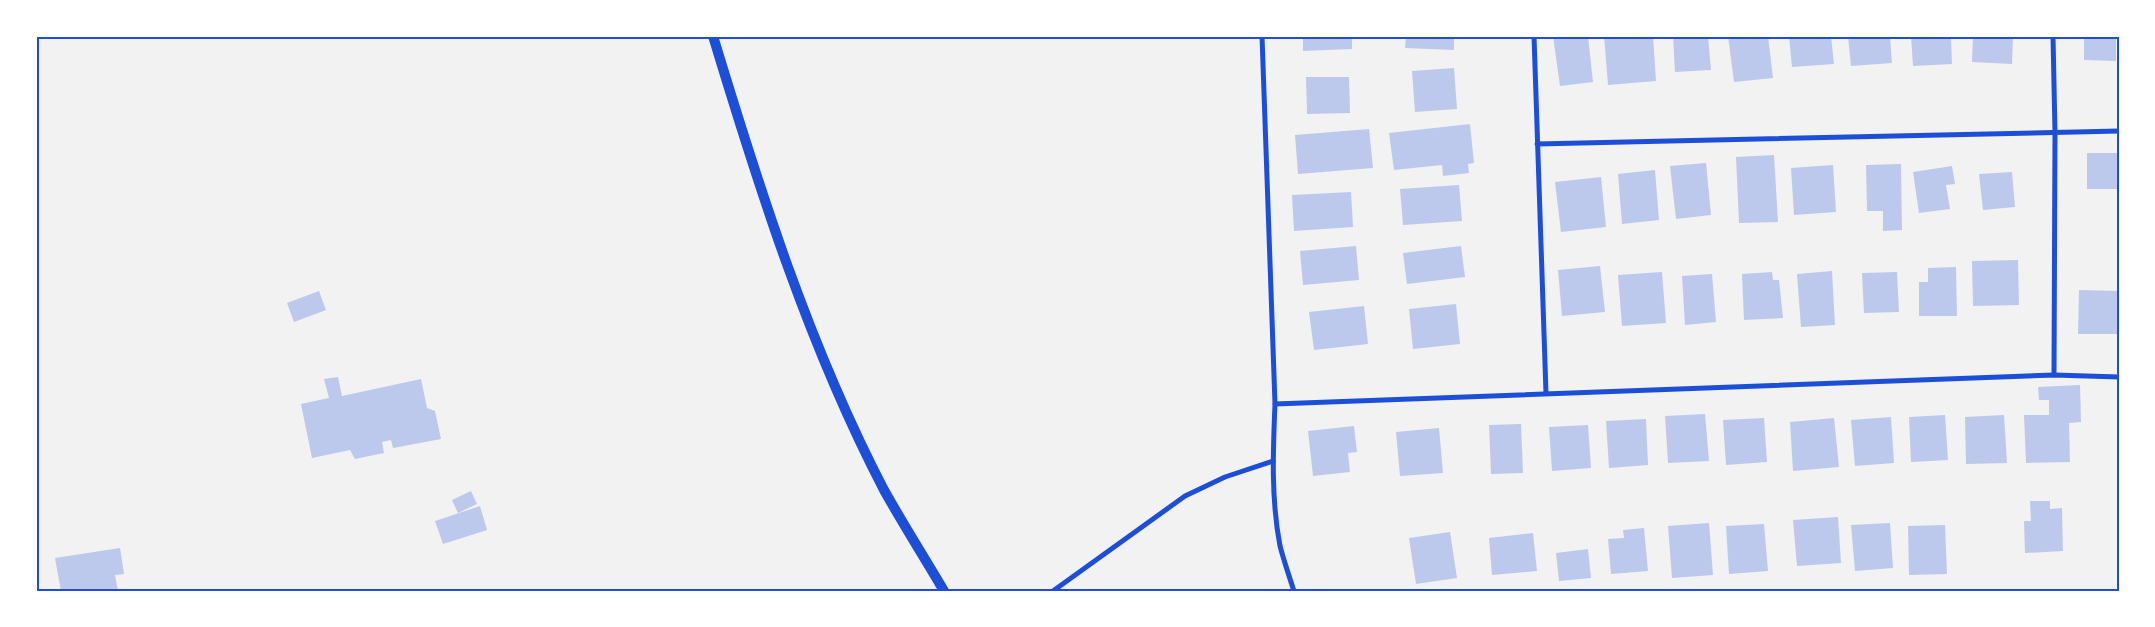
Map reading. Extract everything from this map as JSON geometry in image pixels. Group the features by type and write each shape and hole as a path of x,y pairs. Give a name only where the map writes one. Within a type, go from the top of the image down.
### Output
{"main road":[{"path":"713,36 756,175 804,310 839,392 885,490 944,591"}],"street":[{"path":"1262,36 1275,404 1273,461 1276,514 1281,547 1294,591"},
{"path":"1534,36 1536,144 1546,393"},
{"path":"2053,36 2055,133 2054,375"},
{"path":"1536,144 2119,131"},
{"path":"1275,404 2054,375 2119,377"},
{"path":"1053,591 1185,496 1225,477 1273,461"}],"building":[{"path":"1303,36 1352,36 1352,49 1303,51"},
{"path":"1406,36 1454,36 1454,50 1405,48"},
{"path":"1553,36 1588,36 1593,82 1560,86"},
{"path":"1604,36 1653,36 1656,81 1608,85"},
{"path":"1673,36 1708,36 1711,70 1675,72"},
{"path":"1728,36 1768,36 1773,78 1734,82"},
{"path":"1789,36 1831,36 1834,64 1792,67"},
{"path":"1848,36 1890,36 1892,63 1851,66"},
{"path":"1911,36 1951,36 1952,64 1913,66"},
{"path":"1973,36 2013,36 2012,64 1972,62"},
{"path":"2084,36 2116,36 2116,61 2084,60"},
{"path":"1454,68 1457,109 1415,112 1412,71"},
{"path":"1306,77 1349,77 1350,113 1307,114"},
{"path":"1470,124 1474,163 1468,164 1469,173 1443,176 1442,165 1394,170 1389,133"},
{"path":"1369,129 1373,168 1298,174 1295,135"},
{"path":"2087,153 2119,153 2119,189 2087,189"},
{"path":"1774,155 1778,222 1739,223 1736,157"},
{"path":"1706,163 1711,215 1676,219 1670,166"},
{"path":"1901,164 1902,230 1883,231 1883,211 1867,211 1866,165"},
{"path":"1833,165 1836,212 1794,215 1791,168"},
{"path":"1952,166 1955,184 1946,185 1950,209 1919,213 1913,172"},
{"path":"1655,170 1659,220 1622,224 1618,174"},
{"path":"2012,172 2015,207 1983,210 1979,174"},
{"path":"1601,177 1606,227 1561,232 1555,182"},
{"path":"1459,185 1462,221 1403,225 1400,189"},
{"path":"1351,192 1353,227 1294,231 1292,195"},
{"path":"1356,246 1359,280 1303,285 1300,251"},
{"path":"1461,246 1465,277 1407,284 1403,253"},
{"path":"2018,260 2019,305 1973,306 1972,261"},
{"path":"1600,266 1605,312 1562,316 1558,270"},
{"path":"1956,267 1957,316 1919,316 1919,282 1928,282 1928,268"},
{"path":"1832,271 1835,325 1801,327 1797,274"},
{"path":"1662,272 1666,323 1622,326 1618,275"},
{"path":"1772,272 1773,280 1779,280 1783,318 1744,320 1742,274"},
{"path":"1897,272 1899,312 1864,313 1862,273"},
{"path":"1712,274 1716,322 1685,325 1682,276"},
{"path":"2079,290 2119,291 2119,334 2078,334"},
{"path":"319,291 326,310 294,322 287,303"},
{"path":"1456,304 1460,344 1413,349 1409,309"},
{"path":"1364,306 1368,344 1314,350 1309,312"},
{"path":"338,377 342,396 421,379 427,408 435,411 441,439 393,448 391,440 382,442 384,453 355,459 350,450 312,458 301,404 329,398 324,379"},
{"path":"2080,385 2081,422 2069,423 2070,462 2026,463 2024,415 2049,415 2049,400 2039,400 2038,387"},
{"path":"1705,414 1709,461 1668,463 1665,416"},
{"path":"1945,415 1948,460 1911,462 1909,417"},
{"path":"2004,415 2007,463 1966,464 1965,417"},
{"path":"1891,417 1894,463 1855,466 1851,420"},
{"path":"1764,418 1767,462 1726,465 1723,420"},
{"path":"1834,418 1839,467 1793,471 1790,422"},
{"path":"1646,419 1648,465 1609,468 1606,421"},
{"path":"1521,424 1523,473 1491,474 1489,425"},
{"path":"1588,425 1591,468 1552,471 1549,427"},
{"path":"1354,426 1357,452 1348,453 1350,472 1313,476 1308,431"},
{"path":"1439,428 1443,473 1400,476 1396,432"},
{"path":"471,491 477,504 458,513 452,500"},
{"path":"2030,501 2050,501 2050,509 2062,508 2063,551 2025,553 2024,521 2031,521"},
{"path":"480,506 487,530 443,544 435,521"},
{"path":"1838,517 1841,563 1797,566 1793,520"},
{"path":"1709,523 1713,575 1672,578 1668,526"},
{"path":"1890,523 1893,568 1855,571 1851,525"},
{"path":"1764,524 1768,571 1729,574 1726,526"},
{"path":"1945,525 1947,574 1909,575 1908,526"},
{"path":"1644,528 1648,571 1611,574 1608,539 1624,538 1623,530"},
{"path":"1450,532 1457,578 1416,584 1409,538"},
{"path":"1533,533 1537,571 1492,575 1489,538"},
{"path":"120,548 124,574 115,575 118,591 61,591 55,558"},
{"path":"1588,549 1591,578 1559,581 1556,553"}]}
